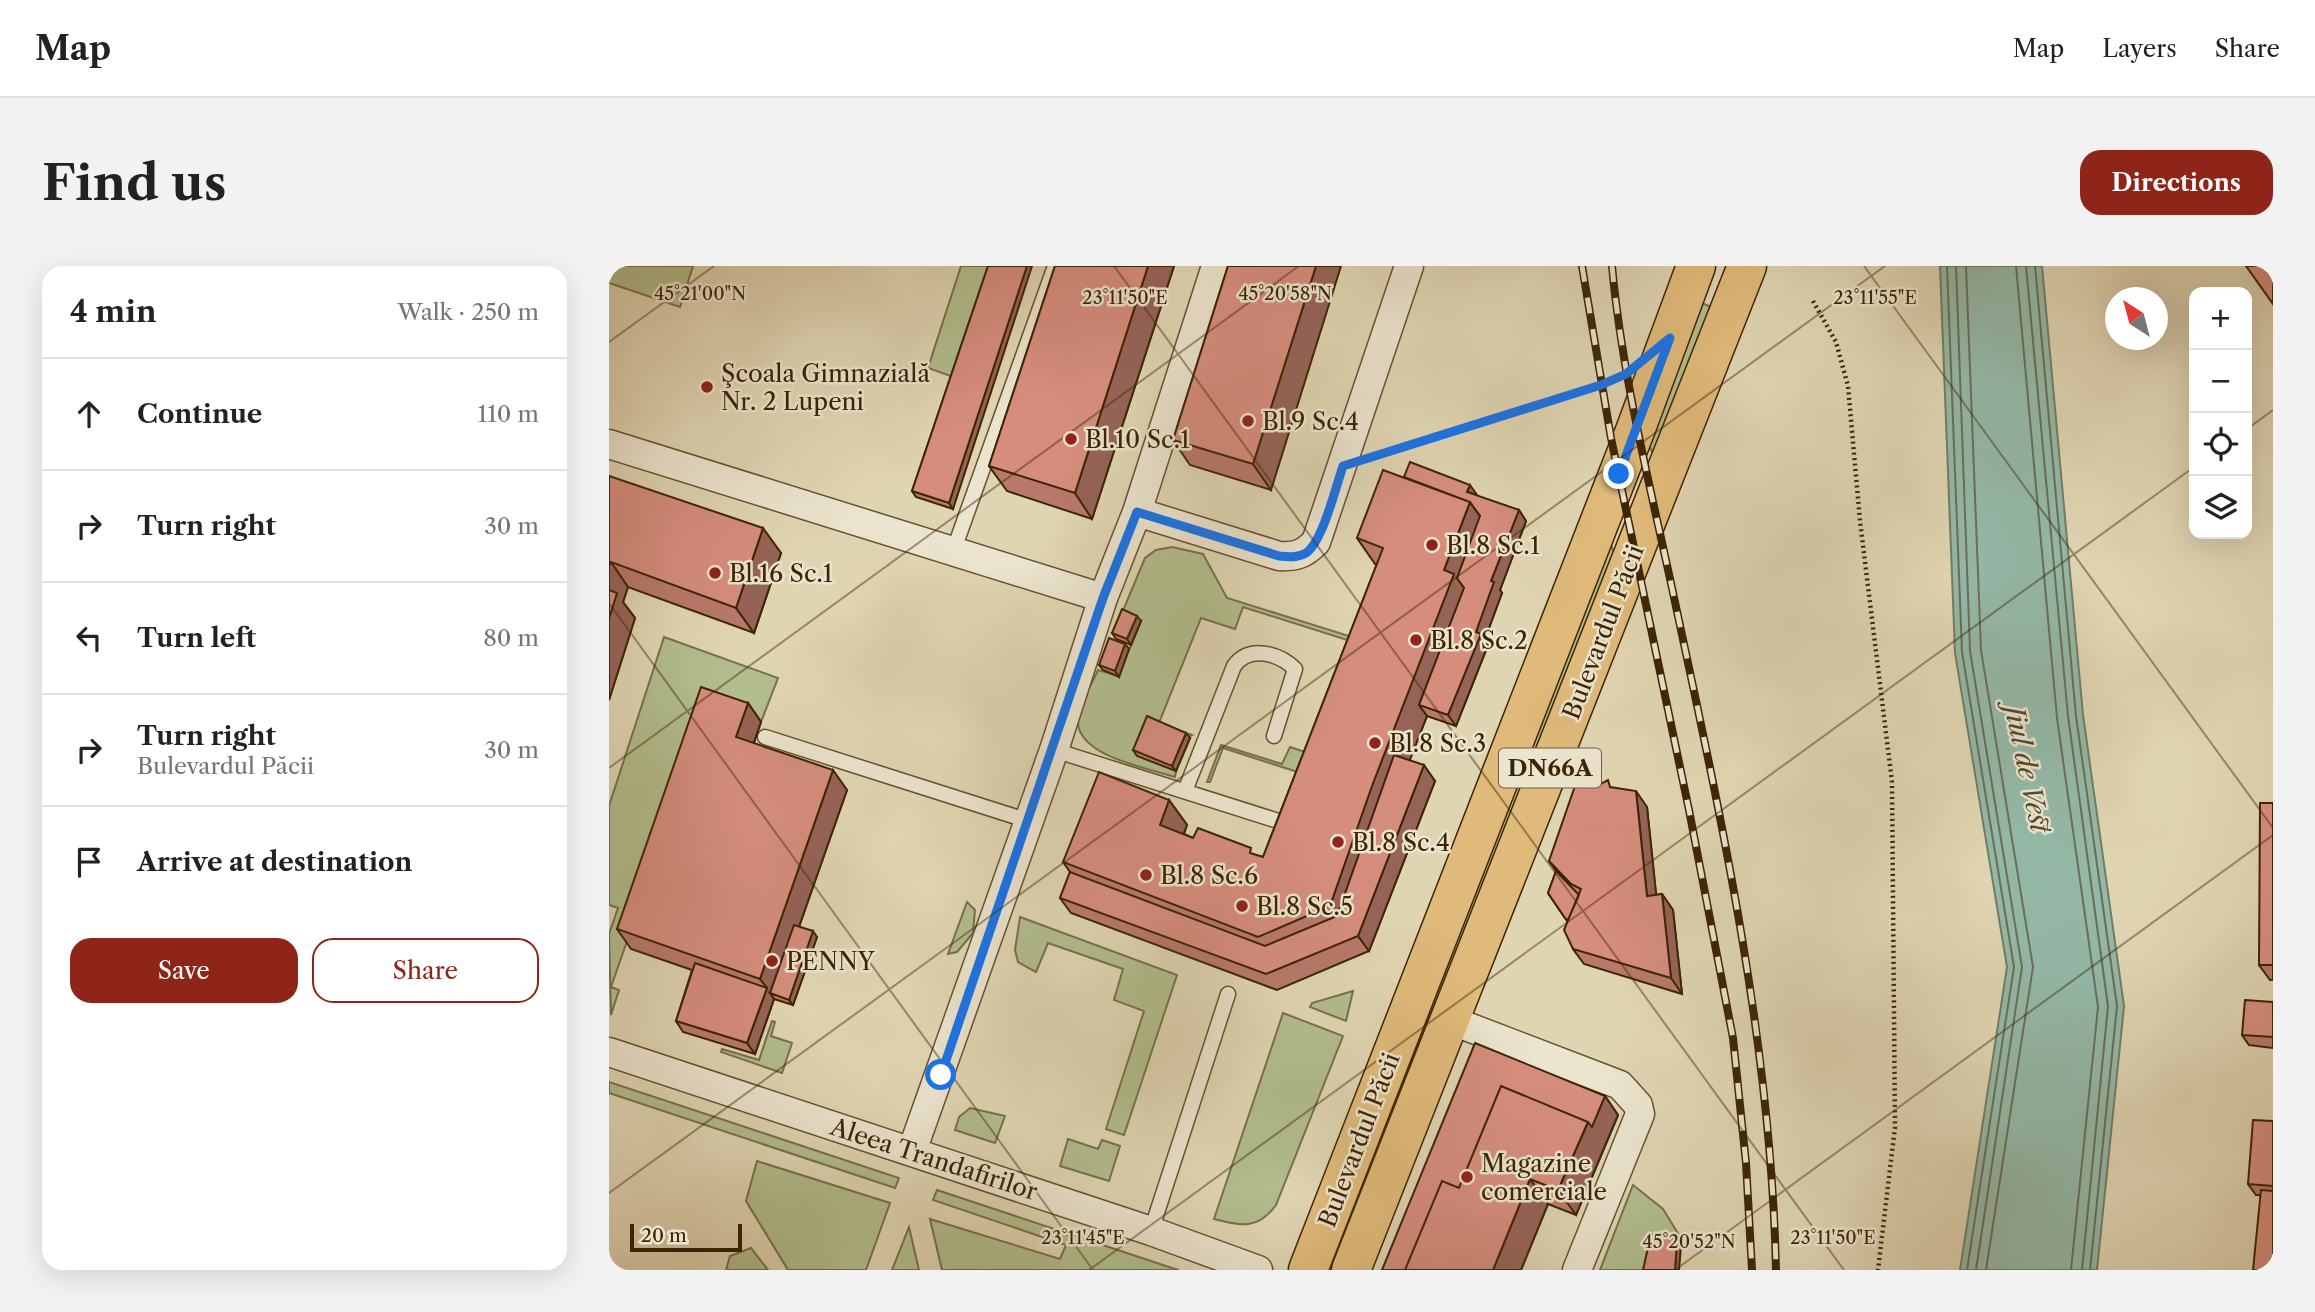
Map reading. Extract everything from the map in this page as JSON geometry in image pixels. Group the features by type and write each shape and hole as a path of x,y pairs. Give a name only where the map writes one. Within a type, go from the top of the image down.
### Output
{"main road":[{"name":"Bulevardul Păcii","path":"1308,1270 1635,431 1696,266"},
{"name":"Bulevardul Păcii","path":"1350,1270 1747,266"}],"street":[{"path":"912,1151 1054,750 1103,598 1137,512 1216,266"},
{"path":"1137,512 1279,556 1293,557 1306,553 1316,542 1409,266"},
{"path":"609,444 1103,598"},
{"path":"1450,1020 1620,1085 1637,1105 1640,1114 1577,1270"},
{"name":"Aleea Trandafirilor","path":"609,1052 1151,1231 1258,1270"}],"lane":[{"path":"953,552 1055,266"},
{"path":"1185,791 1234,666 1245,654 1257,652 1284,660 1295,670 1296,675 1274,736"},
{"path":"765,737 1029,821"},
{"path":"1054,750 1294,827"},
{"path":"1151,1231 1229,994"}],"path":[{"path":"1813,300 1836,342 1848,386 1860,521 1892,782 1895,1127 1878,1270"},
{"path":"1343,466 1618,378"}],"shaded area":[{"path":"609,266 693,266 680,307 609,283"},
{"path":"961,266 993,266 956,378 928,368"},
{"path":"1697,301 1714,308 1656,460 1645,437"},
{"path":"1609,538 1617,563 1435,1027 1421,1022"},
{"path":"1172,547 1203,554 1227,598 1365,641 1363,645 1243,607 1235,629 1201,618 1159,723 1192,735 1137,755 1176,771 1175,777 1132,765 1101,751 1089,743 1080,732 1078,720 1083,701 1098,670 1118,676 1141,621 1122,613 1145,558 1156,550"},
{"path":"664,637 778,678 761,722 710,705 611,987 619,990 611,1015 609,934 618,908 609,905 609,806"},
{"path":"1221,745 1282,764 1290,747 1320,757 1313,777 1223,748 1210,782 1207,782"},
{"path":"967,902 975,910 973,933 957,952 948,954"},
{"path":"1020,917 1177,975 1124,1135 1106,1129 1144,1011 1114,1000 1123,969 1048,943 1036,972 1018,962 1015,950"},
{"path":"1353,991 1346,1021 1310,1007 1312,1003"},
{"path":"1283,1013 1343,1036 1276,1205 1263,1219 1249,1224 1214,1219"},
{"path":"772,1021 775,1022 771,1036 792,1043 782,1073 721,1052 722,1049 759,1060"},
{"path":"609,1082 899,1178 895,1188 609,1093"},
{"path":"970,1108 1005,1116 995,1143 955,1130 959,1117"},
{"path":"1068,1139 1098,1149 1102,1140 1120,1146 1109,1181 1060,1166"},
{"path":"757,1161 890,1203 866,1270 788,1270 746,1201"},
{"path":"1633,1185 1663,1209 1685,1245 1655,1240 1648,1270 1600,1270"},
{"path":"937,1190 1179,1270 942,1270 930,1219 1060,1259 1066,1245 933,1200"},
{"path":"909,1227 919,1270 892,1270"},
{"path":"751,1248 768,1270 726,1270 730,1256"}],"water":[{"name":"Jiul de Vest","path":"1940,266 2042,266 2083,715 2124,1006 2097,1270 1960,1270 2007,967 1955,653"}],"building":[{"path":"988,266 1027,266 949,503 912,491"},
{"path":"1055,266 1148,266 1075,493 989,466"},
{"path":"1228,266 1316,266 1253,464 1173,440"},
{"path":"2246,266 2273,266 2273,304"},
{"path":"1410,462 1470,485 1467,492 1519,510 1491,581 1494,582 1476,632 1481,634 1448,715 1419,705 1464,588 1457,578 1480,516 1470,502 1404,477"},
{"path":"1383,470 1470,502 1444,570 1454,574 1372,786 1330,906 1258,937 1063,862 1099,772 1169,800 1160,825 1193,838 1198,828 1251,848 1250,853 1263,857 1383,548 1357,538"},
{"path":"609,476 763,528 736,608 611,562 609,566"},
{"path":"609,590 617,593 609,619"},
{"path":"1122,609 1137,616 1127,639 1112,633"},
{"path":"1109,638 1125,644 1115,671 1099,665"},
{"path":"701,687 748,703 736,737 833,770 760,979 617,929"},
{"path":"1147,716 1186,733 1172,766 1133,750"},
{"path":"1394,755 1424,765 1358,936 1266,974 1060,898 1070,872 1265,946 1337,916"},
{"path":"1608,780 1610,787 1636,791 1647,896 1662,894 1671,978 1573,949 1564,930 1581,889 1571,884 1549,861 1576,783 1599,785"},
{"path":"2260,803 2273,803 2273,965 2259,965"},
{"path":"1556,871 1579,895 1568,920 1548,893"},
{"path":"794,925 813,931 789,1000 770,993"},
{"path":"695,963 767,988 747,1043 676,1021"},
{"path":"2245,1000 2273,1002 2273,1037 2242,1035"},
{"path":"1475,1043 1605,1096 1592,1127 1588,1122 1501,1086 1459,1188 1442,1181 1405,1270 1382,1270"},
{"path":"1501,1086 1588,1122 1558,1190 1530,1179 1493,1270 1405,1270 1442,1181 1459,1188"},
{"path":"2253,1120 2273,1121 2273,1186 2248,1184"},
{"path":"2261,1190 2273,1191 2273,1270 2253,1270"},
{"path":"1651,1234 1677,1240 1675,1270 1643,1270"}],"railway":[{"path":"1582,266 1611,438 1689,810 1733,1038 1746,1163 1752,1270"},
{"path":"1612,266 1629,388 1708,757 1754,1012 1772,1184 1776,1270"}],"place":[{"name":"Şcoala Gimnazială Nr. 2 Lupeni","path":"707,387"},
{"name":"Bl.9 Sc.4","path":"1248,421"},
{"name":"Bl.10 Sc.1","path":"1071,439"},
{"name":"Bl.8 Sc.1","path":"1432,545"},
{"name":"Bl.16 Sc.1","path":"715,573"},
{"name":"Bl.8 Sc.2","path":"1416,640"},
{"name":"Bl.8 Sc.3","path":"1375,743"},
{"name":"Bl.8 Sc.4","path":"1338,842"},
{"name":"Bl.8 Sc.6","path":"1146,875"},
{"name":"Bl.8 Sc.5","path":"1242,906"},
{"name":"PENNY","path":"772,961"},
{"name":"Magazine comerciale","path":"1467,1177"}],"route":[{"path":"941,1075 1054,750 1103,598 1137,512 1279,556 1293,557 1306,553 1316,542 1343,466 1601,385 1626,374 1670,338 1619,474"}]}
